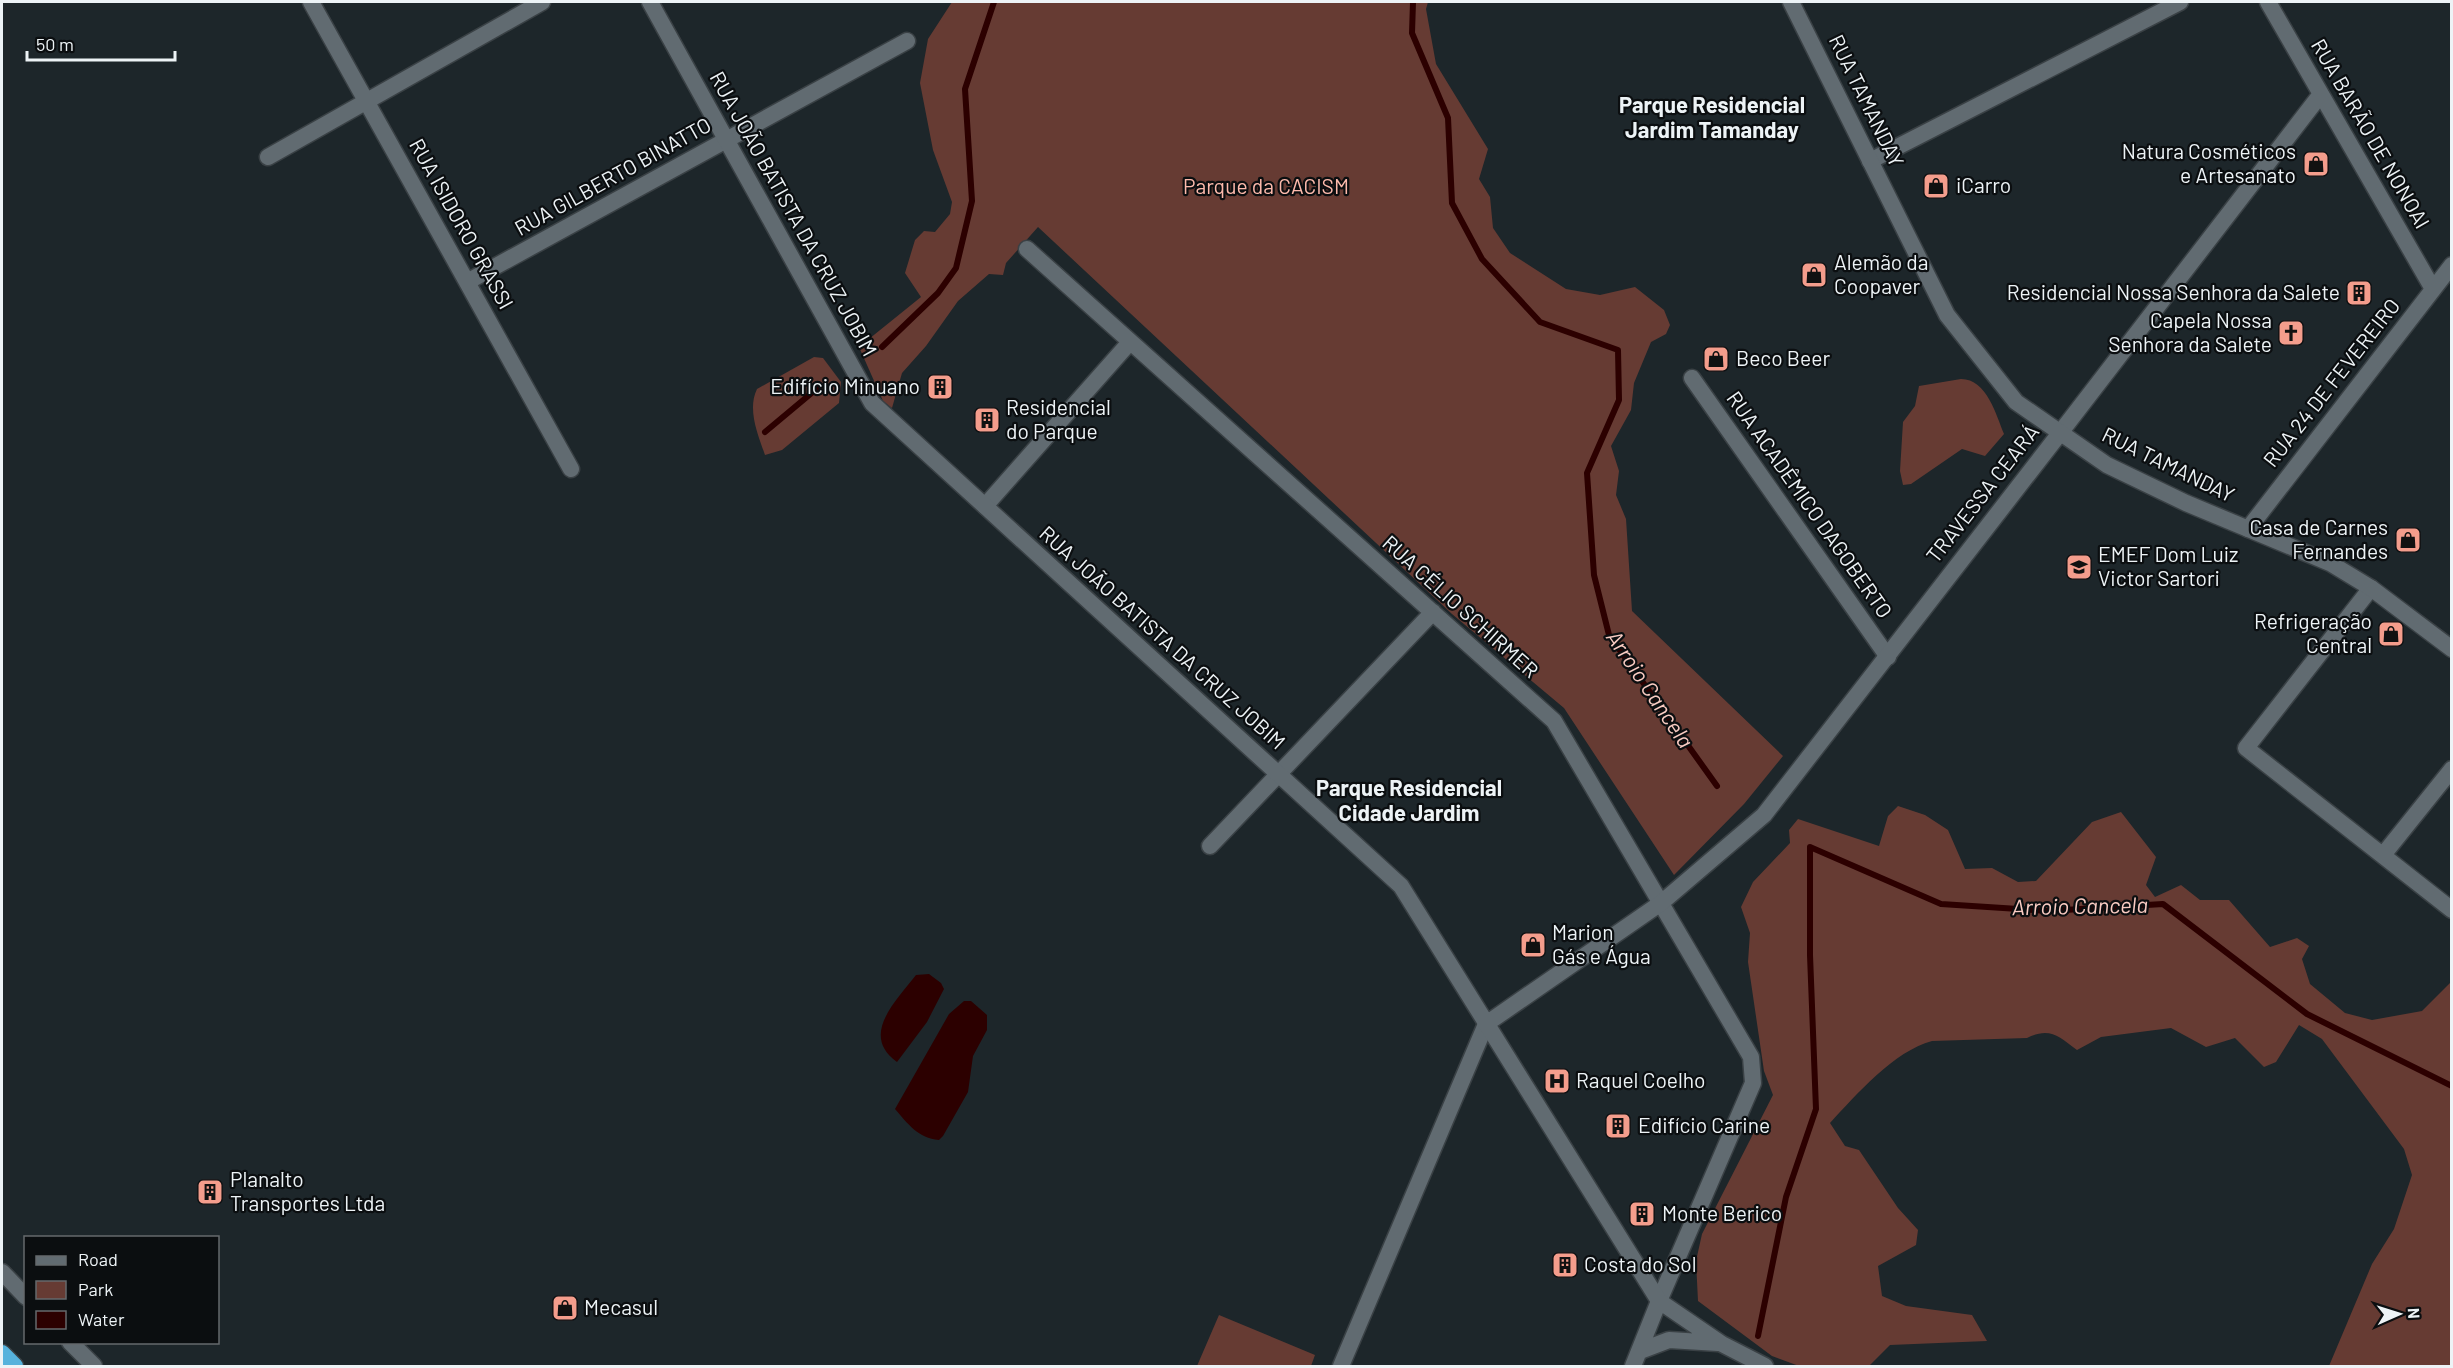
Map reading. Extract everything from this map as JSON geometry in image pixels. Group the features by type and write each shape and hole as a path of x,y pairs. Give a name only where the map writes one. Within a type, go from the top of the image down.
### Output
{"highway":[{"path":"2,1353 15,1366"}],"street":[{"name":"RUA ISIDORO GRASSI","path":"311,2 571,469"},
{"path":"268,158 542,2"},
{"name":"RUA JOÃO BATISTA DA CRUZ JOBIM","path":"650,2 873,403 1401,886 1659,1301"},
{"name":"RUA TAMANDAY","path":"1791,2 1947,315 2016,402 2107,465 2186,503 2331,563 2371,588 2451,649"},
{"path":"1870,161 2180,2"},
{"name":"RUA BARÃO DE NONOAI","path":"2268,2 2433,289"},
{"name":"RUA GILBERTO BINATTO","path":"467,282 908,41"},
{"name":"TRAVESSA CEARÁ","path":"1486,1024 1661,903 1764,815 2321,94"},
{"name":"RUA CÉLIO SCHIRMER","path":"1027,249 1554,721 1750,1057 1753,1083 1659,1301"},
{"name":"RUA 24 DE FEVEREIRO","path":"2248,529 2451,265"},
{"path":"985,506 1131,342"},
{"name":"RUA ACADÊMICO DAGOBERTO","path":"1692,378 1888,657"},
{"path":"2371,588 2246,748 2451,910"},
{"path":"1210,846 1433,612"},
{"path":"2383,855 2451,769"},
{"path":"1341,1366 1486,1024"},
{"path":"2,1272 24,1295"},
{"path":"1636,1359 1659,1301 1722,1344 1765,1366"},
{"path":"1636,1359 1669,1340 1722,1344"},
{"path":"72,1344 94,1366"}],"green space":[{"name":"Parque da CACISM","path":"952,2 1428,2 1426,9 1436,64 1488,149 1479,179 1490,197 1493,228 1510,253 1566,289 1600,295 1635,287 1664,310 1670,325 1666,334 1651,342 1634,383 1631,410 1611,446 1619,471 1616,495 1626,519 1632,611 1783,756 1744,804 1674,875 1564,708 1452,614 1038,227 1006,263 1003,275 989,274 958,301 926,346 902,373 892,408 883,401 859,347 921,297 905,273 915,240 924,231 935,232 950,214 952,202 933,150 920,83 928,39"},
{"path":"814,357 823,358 841,382 839,403 782,450 765,455 753,413 757,389"},
{"path":"1961,379 1978,385 1984,391 1994,408 2004,434 1985,456 1962,449 1911,484 1903,485 1900,471 1903,422 1915,406 1919,386"},
{"path":"1898,806 1925,815 1948,830 1965,869 1992,868 2018,882 2036,881 2092,822 2121,812 2156,857 2146,885 2155,897 2181,885 2200,900 2229,900 2270,947 2297,938 2309,946 2302,959 2310,984 2345,1013 2372,1020 2422,1011 2451,982 2451,1366 2329,1366 2372,1264 2394,1229 2412,1175 2404,1149 2322,1039 2299,1025 2276,1062 2264,1067 2235,1038 2206,1047 2171,1028 2101,1037 2077,1050 2059,1037 2042,1033 2027,1038 1932,1041 1904,1054 1864,1087 1830,1123 1845,1146 1859,1150 1898,1208 1918,1230 1916,1245 1878,1266 1882,1296 1906,1306 1972,1315 1987,1341 1890,1345 1869,1366 1799,1366 1772,1356 1698,1301 1696,1261 1702,1234 1773,1095 1764,1071 1748,962 1750,933 1741,907 1753,882 1790,843 1789,830 1798,819 1879,846 1888,816"},
{"path":"1219,1315 1315,1355 1311,1366 1197,1366"}],"water":[{"path":"929,974 941,983 944,989 927,1022 897,1062 886,1052 881,1041 881,1029 885,1018 916,975"},
{"path":"964,1001 971,1001 987,1015 987,1030 973,1056 968,1092 943,1136 939,1140 932,1139 914,1129 895,1109 949,1014"}],"waterway":[{"path":"882,347 938,293 956,268 972,201 965,89 994,2"},
{"name":"Arroio Cancela","path":"1413,2 1412,33 1448,118 1452,203 1482,259 1540,322 1618,350 1619,400 1587,473 1594,575 1609,635 1717,786"},
{"path":"765,432 820,386"},
{"name":"Arroio Cancela","path":"1758,1336 1786,1197 1816,1109 1810,955 1810,847 1941,904 2048,911 2163,904 2307,1014 2452,1086"}],"place":[{"name":"Natura Cosméticos e Artesanato","path":"2316,164"},
{"name":"iCarro","path":"1936,186"},
{"name":"Alemão da Coopaver","path":"1814,275"},
{"name":"Residencial Nossa Senhora da Salete","path":"2359,293"},
{"name":"Capela Nossa Senhora da Salete","path":"2291,333"},
{"name":"Beco Beer","path":"1716,359"},
{"name":"Edifício Minuano","path":"940,387"},
{"name":"Residencial do Parque","path":"987,420"},
{"name":"Casa de Carnes Fernandes","path":"2408,540"},
{"name":"EMEF Dom Luiz Victor Sartori","path":"2079,567"},
{"name":"Refrigeração Central","path":"2391,634"},
{"name":"Marion Gás e Água","path":"1533,945"},
{"name":"Raquel Coelho","path":"1557,1081"},
{"name":"Edifício Carine","path":"1618,1126"},
{"name":"Planalto Transportes Ltda","path":"210,1192"},
{"name":"Monte Berico","path":"1642,1214"},
{"name":"Costa do Sol","path":"1565,1265"},
{"name":"Mecasul","path":"565,1308"}],"district":[{"name":"Parque Residencial Jardim Tamanday","path":"1712,118"},
{"name":"Parque Residencial Cidade Jardim","path":"1409,800"}]}
